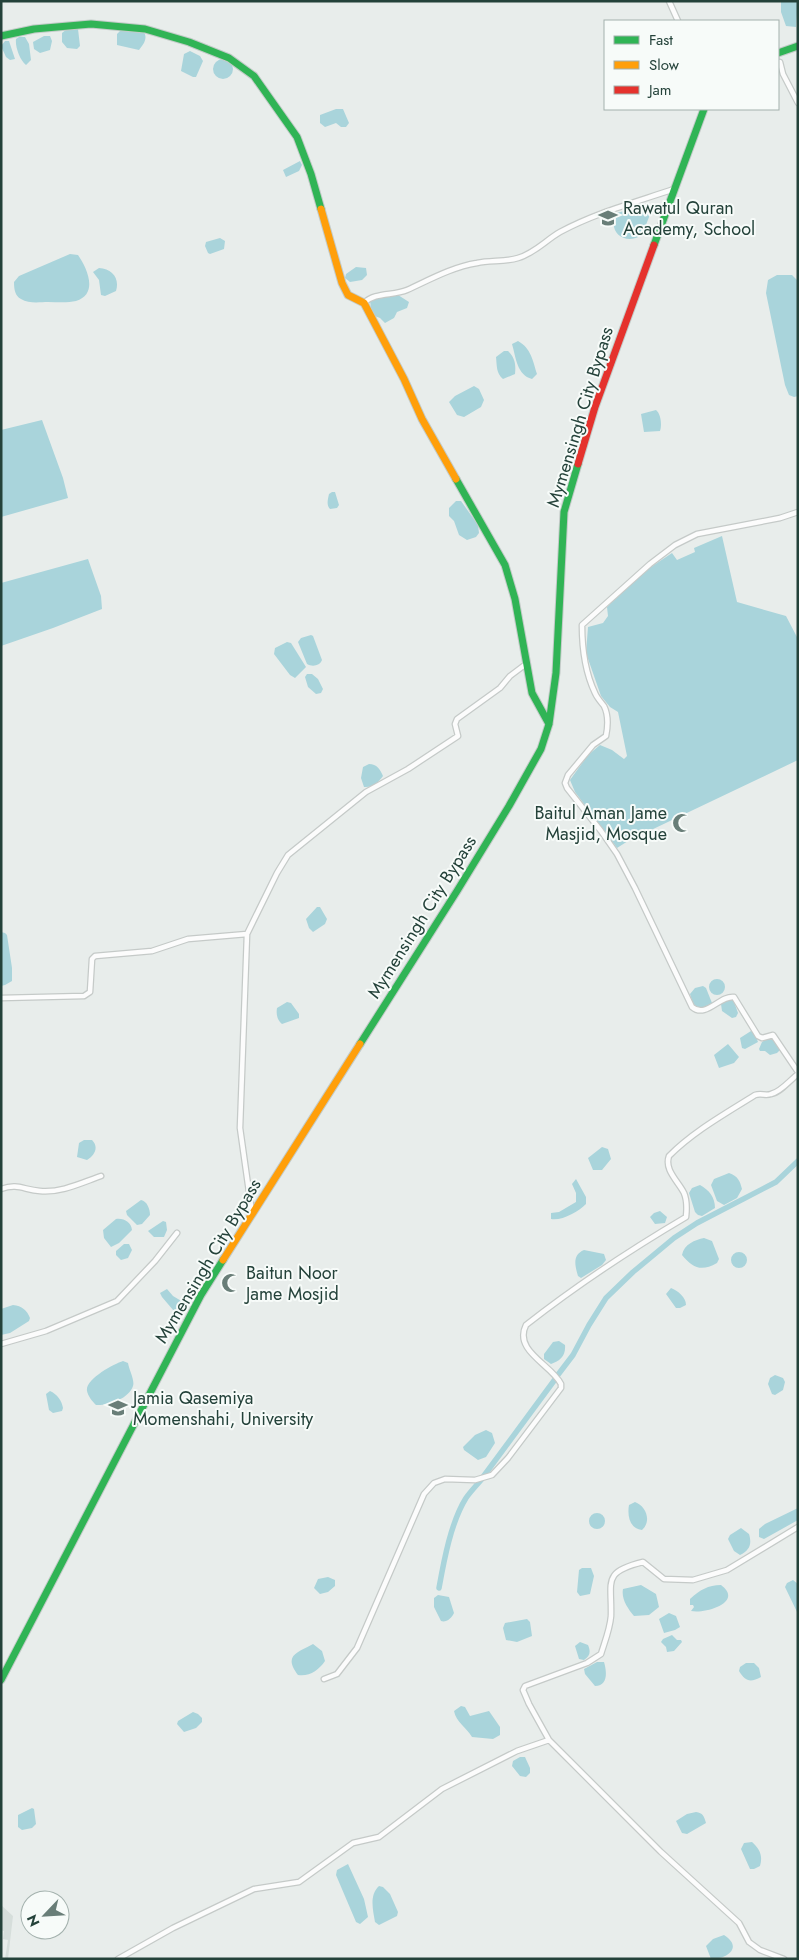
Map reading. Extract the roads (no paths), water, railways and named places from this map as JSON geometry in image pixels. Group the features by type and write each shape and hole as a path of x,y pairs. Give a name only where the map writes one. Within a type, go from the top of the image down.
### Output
{"main road":[{"path":"1,36 34,29 90,24 145,30 188,42 229,58 254,76 297,137 312,174 342,283 348,295 364,303 404,379 422,419 505,565 515,599 532,693 549,724"},
{"path":"780,52 798,46"},
{"name":"Mymensingh City Bypass","path":"1,1680 201,1295 504,815 541,749 549,724 556,673 564,512 595,407 704,110"}],"street":[{"path":"669,1 678,20"},
{"path":"779,62 798,103"},
{"path":"364,303 368,299 381,295 404,291 423,281 457,268 478,262 519,258 536,250 559,233 675,189"},
{"path":"324,1679 337,1674 357,1648 424,1494 434,1483 446,1479 475,1480 492,1475 508,1458 561,1388 561,1384 556,1376 530,1352 524,1340 523,1332 526,1325 570,1291 686,1217 687,1207 684,1194 668,1167 669,1156 683,1142 718,1118 755,1095 761,1093 768,1096 775,1093 798,1073 773,1035 762,1038 758,1036 734,996 727,997 702,1011 692,1007 617,854 565,783 568,775 593,745 606,736 608,722 607,713 595,694 588,669 582,646 582,625 650,564 675,546 697,534 780,518 798,512"},
{"path":"252,1214 240,1128 247,934 277,873 288,855 366,792 408,769 458,736 455,724 457,719 500,688 510,676 526,664"},
{"path":"1,998 84,996 90,992 92,959 95,956 152,951 188,939 247,934"},
{"path":"1,1189 19,1186 38,1191 67,1189 101,1176"},
{"path":"1,1344 46,1331 117,1301 155,1261 177,1232"},
{"path":"784,1959 760,1950 749,1942 739,1923 661,1852 548,1740 528,1704 523,1690 525,1686 587,1663 601,1654 611,1617 610,1582 618,1572 643,1562 664,1579 693,1580 727,1570 798,1527"},
{"path":"118,1959 173,1928 254,1889 298,1882 354,1843 379,1837 442,1789 517,1751 548,1740"}],"water":[{"path":"781,1 798,1 796,27 786,26 781,12"},
{"path":"67,29 78,29 80,46 77,49 67,48 62,42 62,33"},
{"path":"122,29 144,32 145,39 139,50 117,45 117,34"},
{"path":"44,36 50,36 52,41 50,50 40,53 34,49 33,42"},
{"path":"25,37 29,44 31,60 26,65 17,49 16,39"},
{"path":"5,41 9,41 15,59 10,60 6,57 1,46"},
{"path":"190,51 200,56 203,61 196,77 181,71 184,54"},
{"path":"223,59 230,62 233,69 230,76 223,79 216,76 213,69 216,62"},
{"path":"336,109 343,109 349,123 346,127 341,127 336,123 325,127 320,123 320,115"},
{"path":"300,161 302,165 299,171 286,177 283,170"},
{"path":"649,205 651,212 642,235 629,239 619,235 614,226 617,213"},
{"path":"220,238 225,241 224,249 208,253 205,246 206,242"},
{"path":"70,254 78,255 87,273 89,287 83,298 70,302 27,302 17,296 14,282 19,276"},
{"path":"356,267 366,268 367,275 362,280 350,282 345,278 346,274"},
{"path":"99,268 111,272 117,282 116,291 105,296 101,295 99,280 93,272"},
{"path":"777,275 792,275 798,281 798,396 794,397 789,395 785,385 766,293 768,280"},
{"path":"398,295 409,302 407,308 397,312 394,318 385,323 380,318 372,315 370,301 375,298"},
{"path":"518,341 526,347 533,360 537,374 532,379 523,374 518,365 512,344"},
{"path":"504,351 508,351 512,356 515,374 503,379 498,372 496,357"},
{"path":"474,386 479,389 484,400 481,407 464,417 457,415 449,402 455,396"},
{"path":"656,410 661,420 660,431 644,432 641,414"},
{"path":"42,420 63,478 68,498 1,517 1,430"},
{"path":"335,492 339,505 337,508 330,509 328,500 329,494"},
{"path":"456,501 461,501 478,525 479,533 476,537 467,540 459,535 454,521 449,516 449,508"},
{"path":"722,536 737,602 786,616 798,639 798,760 617,848 575,792 570,780 588,755 600,745 612,750 624,759 627,756 618,712 610,707 601,696 586,653 588,627 603,623 608,616 607,607 645,571 672,553 677,560 695,552 694,548"},
{"path":"88,559 101,596 102,609 1,646 1,583"},
{"path":"311,635 322,660 320,664 313,666 307,664 298,642 301,638"},
{"path":"287,642 291,643 306,667 295,678 290,675 274,654 275,648"},
{"path":"307,674 312,674 318,679 323,689 321,693 316,694 308,687 305,677"},
{"path":"369,764 378,767 383,776 370,787 364,787 361,778 363,767"},
{"path":"317,907 320,907 327,919 325,924 313,932 309,928 306,919"},
{"path":"1,932 7,935 12,981 1,986"},
{"path":"714,979 720,979 725,984 723,993 714,995 709,990 709,984"},
{"path":"703,986 706,988 712,1003 701,1009 693,1004 690,994 695,988"},
{"path":"727,999 733,999 738,1013 736,1017 732,1018 722,1011 721,1004"},
{"path":"287,1002 291,1003 299,1014 299,1018 282,1024 277,1017 277,1008"},
{"path":"751,1031 754,1032 758,1042 745,1049 742,1048 740,1038"},
{"path":"772,1036 781,1049 777,1053 770,1055 765,1051 760,1051 762,1042"},
{"path":"728,1044 739,1057 734,1063 719,1068 714,1055"},
{"path":"84,1140 92,1140 96,1148 92,1156 87,1160 77,1157 79,1143"},
{"path":"602,1147 608,1149 611,1159 602,1170 593,1170 588,1158"},
{"path":"729,1173 738,1179 742,1189 737,1198 724,1205 717,1201 711,1185 714,1179"},
{"path":"576,1179 586,1197 586,1204 570,1215 560,1219 551,1219 551,1213 559,1212 576,1202 576,1193 572,1184"},
{"path":"700,1185 711,1194 715,1208 702,1216 695,1212 689,1193 692,1188"},
{"path":"141,1200 148,1206 150,1215 142,1224 137,1225 127,1215 126,1211"},
{"path":"660,1211 667,1217 665,1223 655,1224 650,1217"},
{"path":"116,1219 127,1221 132,1230 119,1243 111,1247 104,1238 103,1230"},
{"path":"163,1221 166,1222 167,1230 164,1237 154,1237 148,1231"},
{"path":"704,1238 712,1241 719,1259 717,1263 702,1268 694,1266 682,1255 687,1245"},
{"path":"124,1244 129,1244 132,1250 128,1258 121,1260 116,1255 116,1251"},
{"path":"584,1250 604,1254 606,1260 602,1265 581,1278 578,1276 575,1261 580,1252"},
{"path":"736,1252 742,1252 747,1257 745,1266 736,1268 731,1263 731,1257"},
{"path":"671,1288 685,1299 686,1305 676,1308 666,1294"},
{"path":"167,1289 173,1296 188,1305 186,1311 179,1317 160,1293"},
{"path":"13,1305 22,1307 26,1311 30,1318 29,1321 10,1333 1,1335 1,1309"},
{"path":"559,1341 565,1345 563,1355 560,1360 551,1364 544,1359 544,1354 553,1342"},
{"path":"123,1361 128,1363 133,1378 131,1391 117,1401 96,1405 88,1395 88,1386 95,1377"},
{"path":"775,1375 783,1378 785,1382 783,1390 775,1395 772,1394 768,1384 770,1378"},
{"path":"50,1391 60,1400 63,1408 62,1411 53,1413 49,1410 46,1394"},
{"path":"486,1430 492,1433 495,1443 486,1457 478,1460 464,1450 463,1447 475,1435"},
{"path":"635,1502 645,1510 647,1518 647,1522 642,1530 632,1525 629,1517 629,1505"},
{"path":"798,1508 798,1520 764,1539 759,1537 759,1529 765,1524"},
{"path":"597,1513 603,1515 605,1521 603,1527 597,1529 591,1527 589,1521 591,1515"},
{"path":"741,1528 749,1534 750,1541 748,1549 740,1555 734,1551 728,1539 730,1535"},
{"path":"591,1568 594,1576 590,1594 580,1596 577,1592 579,1570"},
{"path":"328,1577 335,1580 335,1586 328,1592 320,1594 314,1588 318,1579"},
{"path":"793,1580 798,1584 798,1614 785,1587 787,1583"},
{"path":"641,1585 656,1594 659,1607 649,1615 634,1616 624,1600 623,1589"},
{"path":"721,1585 727,1591 728,1597 726,1601 713,1609 691,1611 694,1607 690,1605 690,1599 708,1587"},
{"path":"438,1595 449,1597 454,1613 447,1621 441,1621 434,1607 434,1598"},
{"path":"669,1613 676,1616 680,1627 664,1633 659,1619"},
{"path":"527,1619 530,1622 532,1636 517,1642 506,1640 503,1628 505,1623"},
{"path":"672,1635 682,1642 674,1651 667,1652 666,1647 661,1642"},
{"path":"580,1642 588,1645 589,1655 584,1660 579,1659 575,1646"},
{"path":"313,1644 322,1651 325,1661 313,1672 306,1675 298,1675 292,1659 297,1652"},
{"path":"597,1662 604,1662 606,1678 602,1684 595,1686 585,1674 584,1669"},
{"path":"746,1663 754,1663 759,1668 761,1677 748,1680 743,1677 739,1671 740,1667"},
{"path":"461,1706 465,1707 470,1716 489,1711 500,1727 500,1735 493,1739 472,1737 455,1715 454,1711"},
{"path":"193,1712 202,1718 202,1722 196,1728 184,1732 177,1724 178,1721"},
{"path":"520,1757 525,1757 530,1768 530,1773 526,1777 520,1776 512,1766 513,1761"},
{"path":"32,1808 34,1809 36,1824 32,1828 22,1830 18,1827 18,1815"},
{"path":"696,1812 703,1815 706,1823 687,1834 682,1833 676,1821 687,1814"},
{"path":"752,1842 759,1850 761,1859 760,1866 750,1869 741,1849 744,1843"},
{"path":"348,1864 364,1899 368,1917 360,1924 356,1922 336,1875 337,1870"},
{"path":"379,1886 383,1887 390,1894 398,1912 397,1916 379,1925 375,1922 372,1903 374,1894"},
{"path":"724,1935 730,1939 733,1948 731,1952 723,1957 711,1959 706,1946 713,1939"}],"waterway":[{"path":"557,1376 573,1355 606,1298 633,1272 674,1238 697,1223 776,1182 798,1161"},
{"path":"483,1477 556,1378"},
{"path":"439,1588 456,1518 466,1498 481,1480"}],"place":[{"name":"Rawatul Quran Academy, School","path":"608,218"},
{"name":"Baitul Aman Jame Masjid, Mosque","path":"682,823"},
{"name":"Baitun Noor Jame Mosjid","path":"231,1283"},
{"name":"Jamia Qasemiya Momenshahi, University","path":"118,1408"}]}
